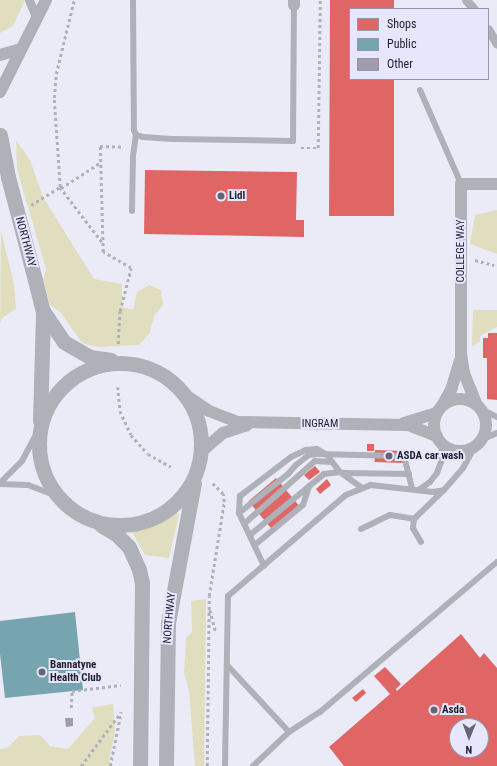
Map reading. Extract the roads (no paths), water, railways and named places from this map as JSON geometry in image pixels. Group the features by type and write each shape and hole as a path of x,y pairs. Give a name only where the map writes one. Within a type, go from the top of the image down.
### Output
{"street":[{"path":"29,0 37,19"},
{"path":"0,92 46,0"},
{"path":"466,0 473,8"},
{"path":"489,31 497,44"},
{"path":"0,55 22,49"},
{"name":"NORTHWAY","path":"0,135 5,171 43,311 38,453 44,476 56,496 74,512 96,522"},
{"path":"461,184 497,184"},
{"name":"COLLEGE WAY","path":"439,410 451,390 461,355 461,184"},
{"name":"NORTHWAY","path":"43,311 57,333 76,350 90,357 147,368 161,375 184,394"},
{"name":"COLLEGE WAY","path":"461,355 478,406"},
{"path":"40,427 52,398 72,378 97,366 125,363"},
{"path":"96,522 116,526 136,524 156,517 173,506 187,490 196,472 201,452 198,425 194,412 184,394"},
{"name":"INGRAM","path":"184,394 222,418 252,424 408,425 440,440"},
{"path":"460,398 478,406 486,424 478,443 468,450 455,450 440,440 434,421 439,410 446,402 460,398"},
{"name":"INGRAM","path":"388,424 423,419 439,410"},
{"name":"INGRAM","path":"201,452 223,433 252,424"},
{"name":"NORTHWAY","path":"166,766 168,623 182,538 196,472"},
{"path":"96,522 116,534 129,547 139,570 142,582 140,766"}],"lane":[{"path":"132,212 134,147 136,135 132,121 133,0"},
{"path":"136,135 172,139 293,141 294,2"},
{"path":"420,90 461,184"},
{"path":"478,406 497,417"},
{"path":"0,484 22,461 40,427"},
{"path":"421,542 412,528 414,519 444,490 463,468 478,443 497,433"},
{"path":"420,489 430,482 437,473 441,462 440,440"},
{"path":"264,566 256,544 239,513 239,498 291,457 306,450 317,449 327,455 340,472 361,487"},
{"path":"239,513 309,456 402,456 405,460 412,488"},
{"path":"244,524 315,461 332,462"},
{"path":"250,535 324,474 340,472 409,474"},
{"path":"0,484 28,485 56,496"},
{"path":"225,766 227,598 346,495 361,487 371,485 412,488 433,492 444,490"},
{"path":"256,544 303,505 309,486"},
{"path":"361,529 390,515 414,519"},
{"path":"253,766 289,732 320,712 497,562"},
{"path":"227,665 289,732"}],"place":[{"name":"Lidl","path":"221,196"},
{"name":"ASDA car wash","path":"389,456"},
{"name":"Bannatyne Health Club","path":"42,672"},
{"name":"Asda","path":"434,710"}]}
